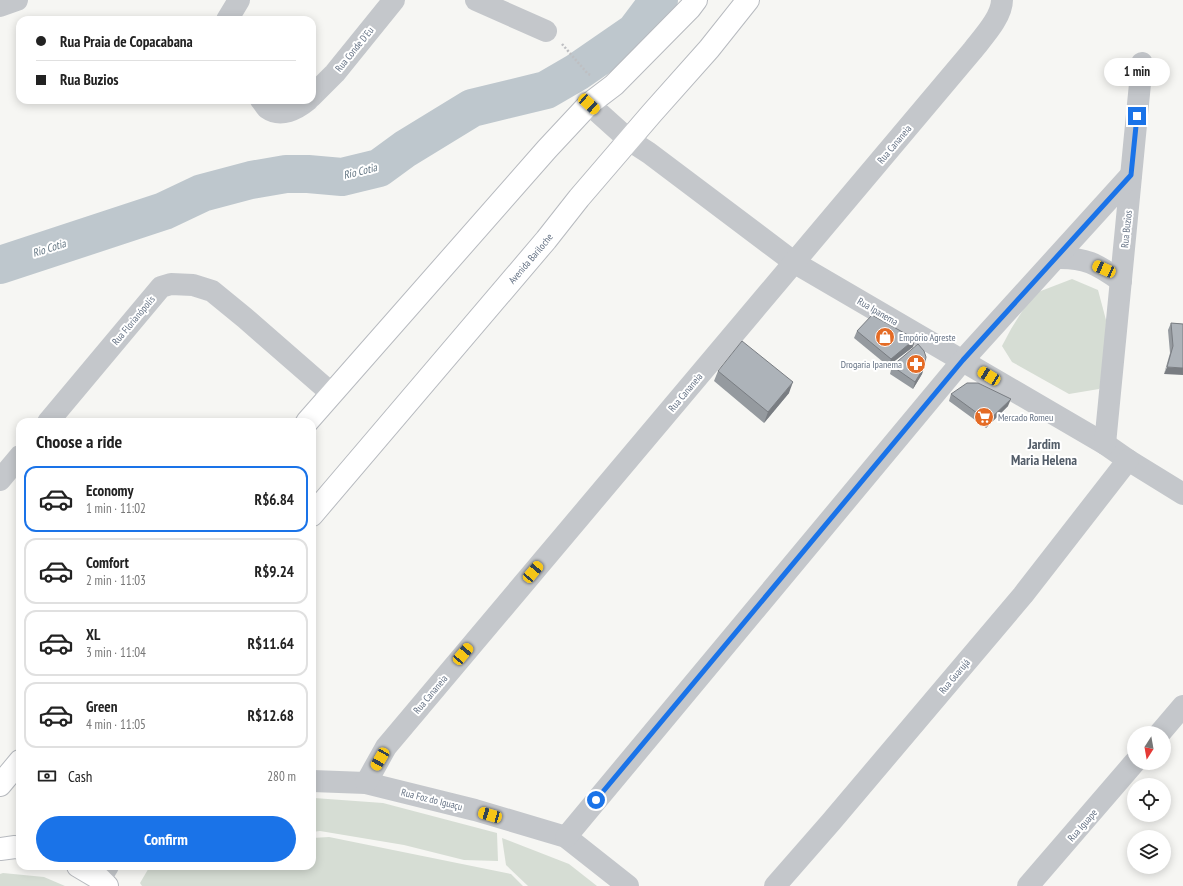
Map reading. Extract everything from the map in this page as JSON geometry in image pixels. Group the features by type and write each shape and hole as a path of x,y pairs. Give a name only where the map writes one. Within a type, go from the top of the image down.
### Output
{"main road":[{"path":"310,418 547,149 589,104 614,85 696,0"},
{"name":"Avenida Bariloche","path":"316,510 652,112 709,49 748,0"},
{"path":"0,785 16,767"},
{"path":"0,849 16,847"},
{"path":"88,870 105,877"}],"street":[{"path":"0,6 17,0"},
{"path":"230,16 239,0"},
{"path":"476,0 546,31"},
{"name":"Rua Cananeia","path":"366,783 386,747 795,263 991,27 1002,5 1002,0"},
{"name":"Rua Conde D'Eu","path":"316,92 335,73 391,1"},
{"name":"Rua Buzios","path":"1105,444 1142,63"},
{"path":"264,104 267,108 275,111 286,112 299,108 304,104"},
{"name":"Rua Ipanema","path":"589,104 629,140 656,158 795,263 1105,444 1183,494"},
{"path":"566,837 963,360 1131,175"},
{"path":"1056,258 1072,258 1089,262 1104,269 1121,281"},
{"name":"Rua Florianópolis","path":"51,418 161,288 172,284 193,285 212,291 331,393"},
{"name":"Rua Guarujá","path":"774,886 831,822 1023,594 1128,460"},
{"path":"0,480 16,461"},
{"path":"1166,726 1183,706"},
{"name":"Rua Iguape","path":"1028,886 1128,770"},
{"name":"Rua Foz do Iguaçu","path":"316,781 366,783 475,810 566,837 628,886"}],"path":[{"path":"570,52 588,74"}],"shaded area":[{"path":"1072,279 1098,290 1106,320 1105,379 1099,389 1069,394 1012,362 1002,346 1033,294"},
{"path":"316,798 383,803 497,833 498,861 464,860 404,845 316,832"},
{"path":"329,837 511,874 523,886 142,886 140,883 148,870 316,870 316,838"},
{"path":"502,838 569,864 597,886 528,886 506,865"},
{"path":"3,873 44,877 65,886 0,886 0,874"}],"building":[{"path":"872,315 915,339 891,359 857,331"},
{"path":"1171,323 1183,324 1183,368 1167,367 1173,346"},
{"path":"742,341 793,382 768,412 718,371"},
{"path":"918,344 924,351 926,357 924,367 915,382 892,366"},
{"name":"Mercado Romeu","path":"967,383 978,383 1011,399 988,421 951,394"}],"waterway":[{"name":"Rio Cotia","path":"0,265 164,211 202,193 251,180 286,174 342,177 379,168 405,149 472,108 546,90 577,72 635,32 659,0"}],"place":[{"name":"Empório Agreste","path":"885,337"},
{"name":"Drogaria Ipanema","path":"916,364"},
{"name":"Mercado Romeu","path":"984,417"}],"district":[{"name":"Jardim Maria Helena","path":"1044,452"}],"route":[{"path":"596,800 963,360 1131,175 1137,116"}]}
